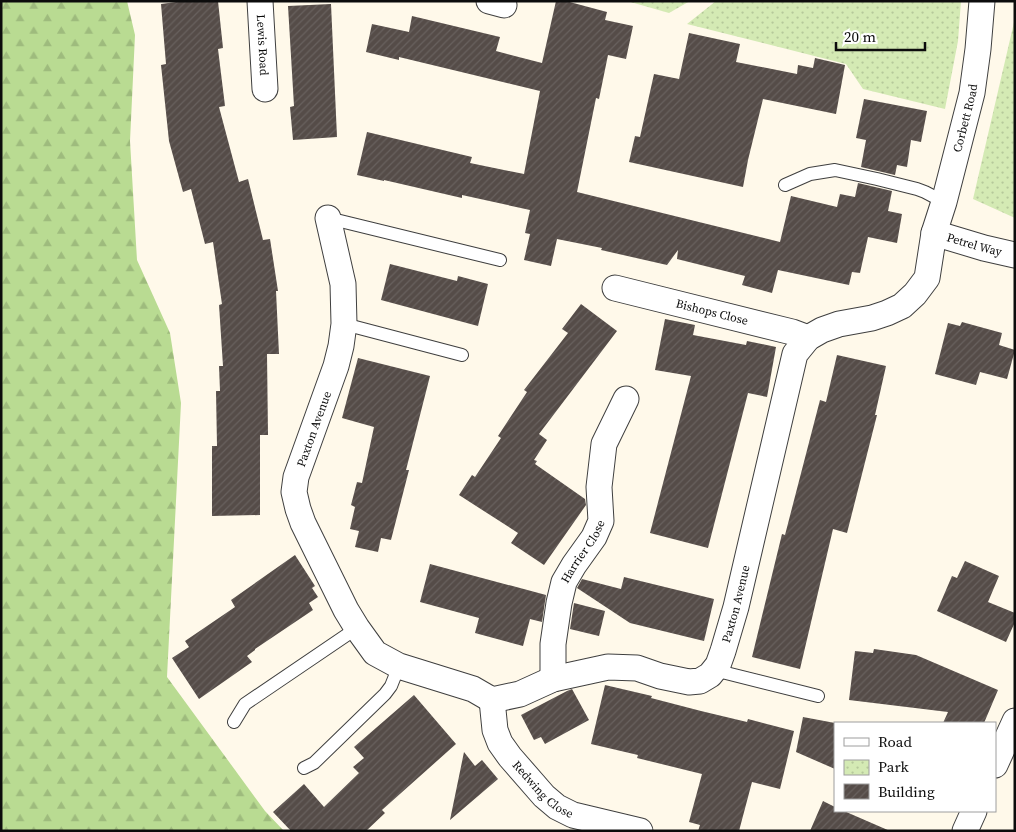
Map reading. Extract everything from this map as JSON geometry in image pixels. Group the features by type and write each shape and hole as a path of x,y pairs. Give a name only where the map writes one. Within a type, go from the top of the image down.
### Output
{"street":[{"name":"Lewis Road","path":"260,1 264,89"},
{"name":"Corbett Road","path":"934,233 944,202 972,93 982,1"},
{"name":"Paxton Avenue","path":"328,218 343,284 344,324 336,366 296,477 294,492 298,509 346,610 356,628 375,653 399,666 472,689 492,700"},
{"name":"Petrel Way","path":"934,233 1015,255"},
{"name":"Paxton Avenue","path":"714,670 723,651 736,607 795,354 808,338 822,330 839,324 872,318 902,306 915,294 927,278 934,233"},
{"name":"Bishops Close","path":"615,288 792,332 808,338"},
{"name":"Harrier Close","path":"553,679 553,644 558,603 564,582 594,537 601,521 599,487 604,444 626,399"},
{"path":"492,700 520,694 553,679 608,667 637,668 660,676 689,682 700,680 710,675 714,670"},
{"name":"Redwing Close","path":"492,700 495,730 500,744 544,796 558,807 573,815 640,831"},
{"path":"996,764 1015,721"},
{"path":"965,831 974,812"}],"lane":[{"path":"786,185 810,174 835,170 917,189 944,202"},
{"path":"328,218 500,260"},
{"path":"344,324 462,355"},
{"path":"234,722 245,704 356,628"},
{"path":"304,768 314,763 385,694 392,686 399,666"},
{"path":"714,670 818,696"}],"green space":[{"path":"1,1 127,1 135,35 130,141 137,260 170,333 181,403 167,677 265,811 284,831 1,831"},
{"path":"627,1 690,1 669,13"},
{"path":"716,1 961,1 958,41 945,109 863,89 846,64 687,24"},
{"path":"1015,18 1015,218 973,199"}],"building":[{"path":"184,1 218,1 223,48 218,49 225,106 219,107 239,182 248,179 263,240 270,239 278,291 276,291 279,354 267,354 268,435 260,435 260,515 212,516 212,446 217,446 216,391 220,391 219,366 223,366 219,305 222,304 213,242 205,244 191,189 183,192 169,141 161,65 166,64 161,4"},
{"path":"556,1 566,1 607,12 605,20 633,26 626,59 608,55 599,99 596,98 577,192 780,242 791,196 837,207 840,194 855,197 858,183 892,191 888,211 902,214 897,243 868,237 860,273 852,272 849,285 778,270 772,293 742,285 745,276 677,259 678,250 667,265 601,250 602,248 557,239 551,266 524,260 530,234 525,233 530,210 462,195 462,198 357,175 367,132 472,157 470,163 524,174 540,91 399,57 399,60 366,52 372,24 409,32 412,16 500,37 496,51 542,63"},
{"path":"331,4 337,137 293,140 290,107 294,106 288,6"},
{"path":"689,33 740,44 736,62 797,74 798,65 813,68 815,58 845,65 836,114 763,99 743,187 629,162 635,136 640,137 654,74 679,79"},
{"path":"864,99 927,111 921,142 911,140 907,167 897,165 895,175 861,167 866,140 856,138"},
{"path":"390,264 457,281 458,276 488,284 478,326 381,300"},
{"path":"581,304 617,331 539,434 547,440 534,460 537,461 535,464 585,499 586,505 544,565 511,543 518,533 459,495 472,475 475,477 501,438 498,436 527,392 524,390 568,333 562,329"},
{"path":"665,319 695,325 693,335 746,345 747,341 776,347 767,397 748,393 708,548 650,533 691,376 655,370"},
{"path":"962,322 1002,333 999,345 1015,350 1007,379 980,372 976,385 935,374 948,323 960,326"},
{"path":"837,355 886,366 875,415 877,415 847,533 833,529 800,669 752,657 782,534 785,535 820,400 826,402"},
{"path":"358,358 430,376 406,470 409,470 391,540 381,538 378,552 355,547 359,531 350,529 355,507 351,505 357,482 362,483 374,427 342,418"},
{"path":"295,555 315,586 312,588 318,597 309,603 313,610 255,649 247,656 252,662 199,699 172,658 189,647 185,641 235,607 231,600"},
{"path":"965,561 999,576 988,602 1015,613 1015,622 1006,642 937,611 952,576 957,578"},
{"path":"430,564 546,595 542,622 530,619 523,646 475,633 479,618 420,602"},
{"path":"624,577 714,599 704,641 630,623 577,588 582,579 621,589"},
{"path":"574,603 605,611 599,636 570,629"},
{"path":"874,649 916,655 998,690 984,722 943,722 948,712 849,700 855,651 873,653"},
{"path":"605,685 652,696 651,698 701,711 747,722 748,719 794,731 780,789 752,782 739,831 698,831 700,825 689,822 702,774 637,758 638,755 591,744"},
{"path":"572,689 589,720 545,744 541,737 534,740 521,715"},
{"path":"414,695 456,744 382,810 385,813 366,831 291,831 273,812 304,784 324,807 359,773 353,767 364,758 354,747"},
{"path":"803,717 834,723 834,769 796,752"},
{"path":"464,752 475,766 482,760 498,779 450,820"},
{"path":"823,801 834,806 834,812 846,812 890,831 810,831"}]}
